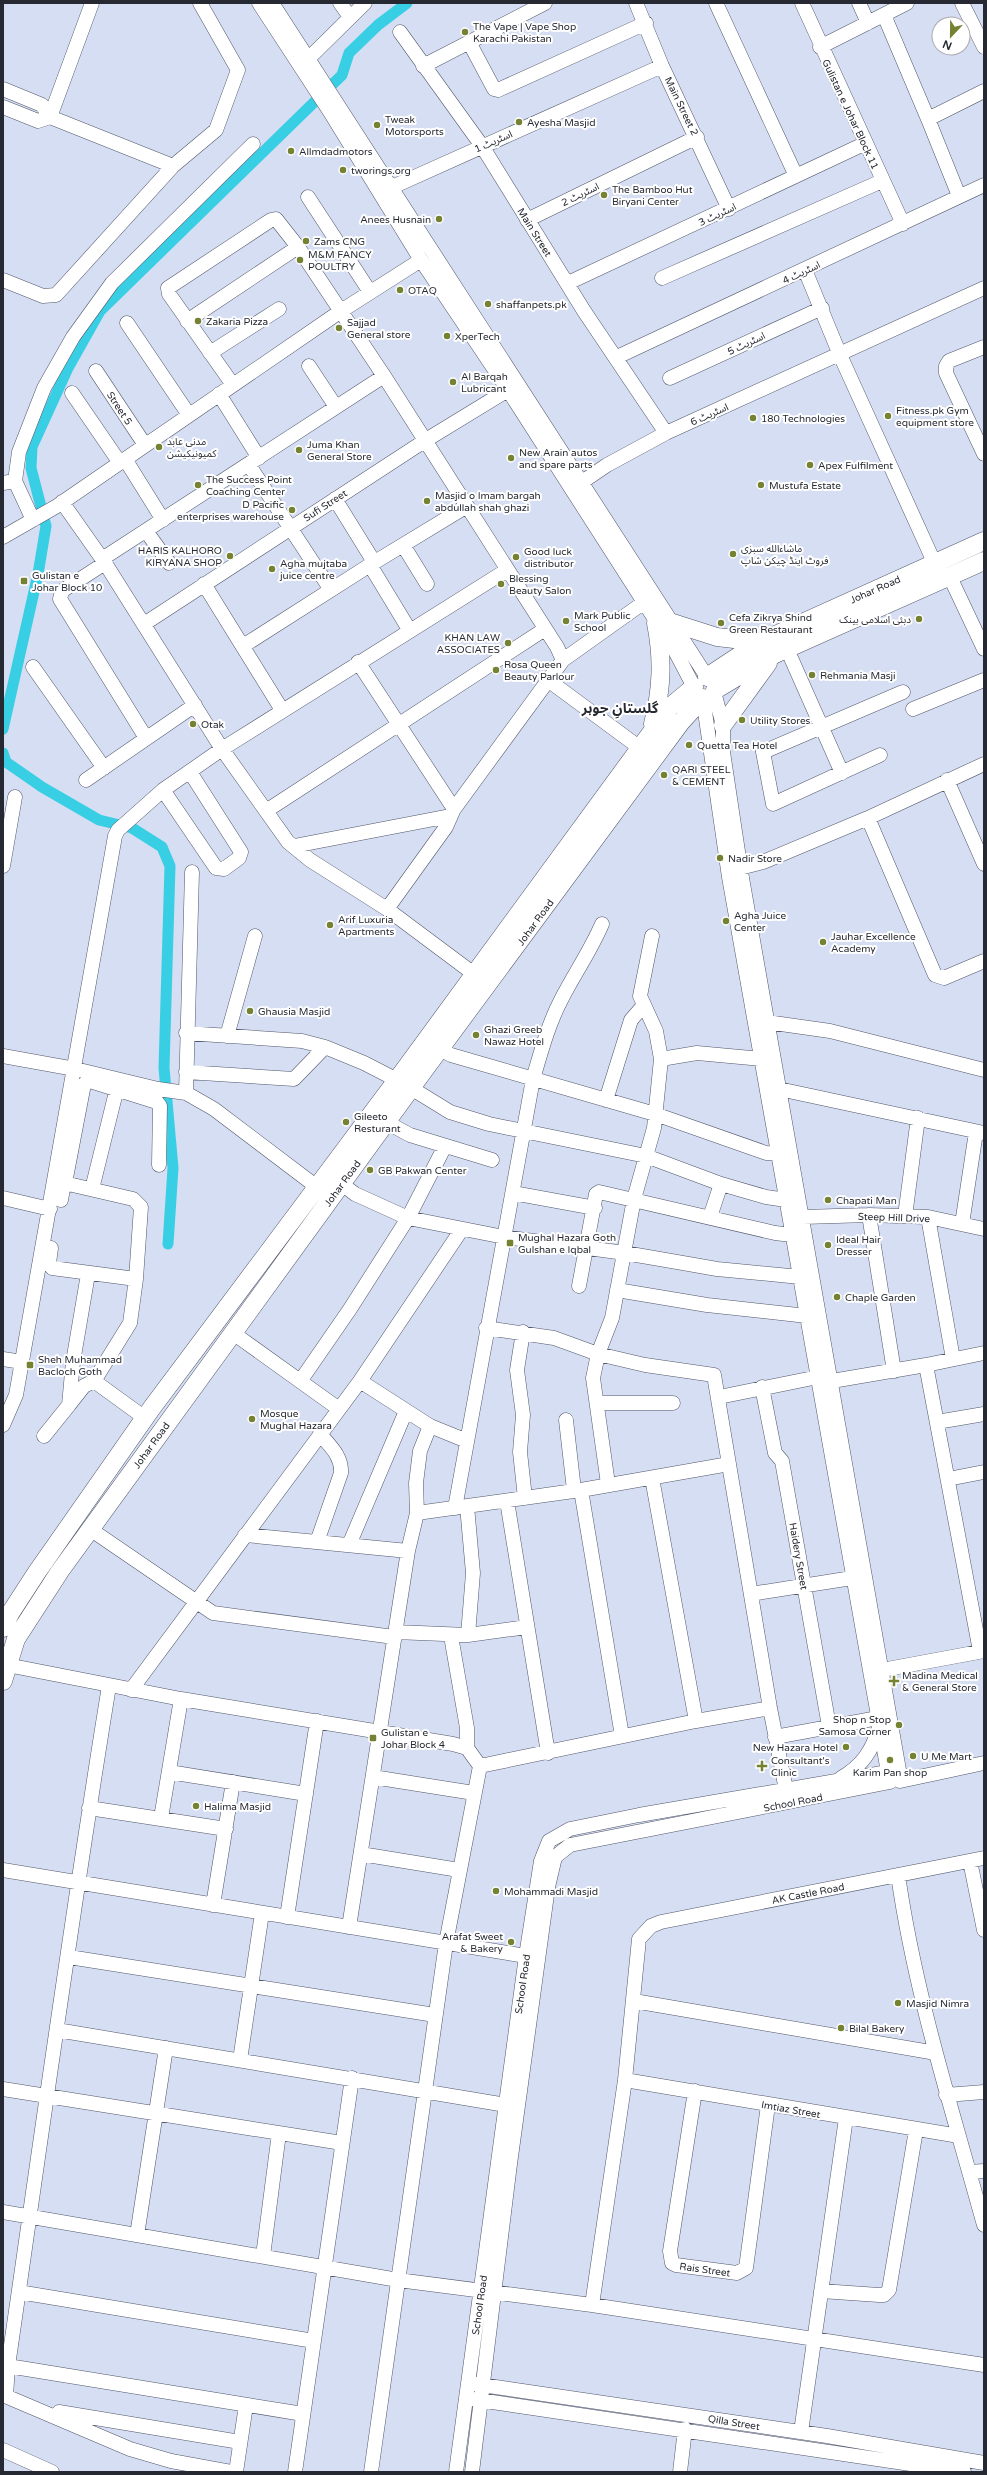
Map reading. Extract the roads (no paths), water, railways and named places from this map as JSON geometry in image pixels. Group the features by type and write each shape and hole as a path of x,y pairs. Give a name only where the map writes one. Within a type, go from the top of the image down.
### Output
{"main road":[{"name":"Johar Road","path":"3,1628 7,1610 145,1418 322,1180 404,1084 440,1049 681,722 707,689 760,642 934,562 984,541"},
{"name":"Johar Road","path":"5,1673 16,1640 60,1571 386,1122 404,1084 474,974 670,707 781,652 984,561"},
{"path":"650,733 661,679 664,623 717,637 760,642"},
{"path":"723,726 781,652"}],"street":[{"path":"50,117 92,3"},
{"path":"3,280 43,296 56,295 173,166 216,130 237,76 236,66 200,3"},
{"path":"259,3 309,68"},
{"path":"272,3 309,68 419,249 508,390 643,603 664,623"},
{"path":"340,3 350,17"},
{"path":"309,68 350,17 365,3"},
{"path":"423,66 545,3"},
{"name":"Main Street 2","path":"636,3 646,23 662,66 697,137 729,209"},
{"path":"716,3 796,176"},
{"name":"Gulistan e Johar Block 11","path":"802,3 820,47 903,224"},
{"path":"859,3 868,23"},
{"path":"820,47 907,3"},
{"path":"962,3 984,47"},
{"path":"884,15 959,196"},
{"path":"469,42 494,89 498,90 646,23"},
{"name":"Main Street","path":"400,32 482,146 527,220 666,433"},
{"name":"اسٹریٹ 1","path":"390,188 662,66"},
{"path":"3,90 42,105 50,117 173,166"},
{"path":"928,119 984,91"},
{"path":"3,107 38,121 50,117"},
{"path":"337,112 390,188 419,249 582,482 664,623 674,649 707,689 723,726 723,752 734,869 767,1022 779,1089 786,1200 808,1316 852,1578 879,1723 896,1776"},
{"name":"اسٹریٹ 2","path":"527,220 697,137"},
{"name":"اسٹریٹ 3","path":"568,283 729,209 866,143"},
{"path":"35,519 9,482 44,388 73,337 112,283 253,144"},
{"path":"662,278 882,181"},
{"name":"اسٹریٹ 4","path":"617,358 984,185"},
{"path":"308,198 370,292"},
{"path":"233,385 169,294 170,286 271,220 279,220 426,440 563,660"},
{"path":"187,321 298,247"},
{"path":"3,537 59,504 370,292 419,249"},
{"path":"805,270 822,308 840,355 934,562"},
{"name":"اسٹریٹ 6","path":"582,482 607,465 666,433 840,355 984,288"},
{"name":"اسٹریٹ 5","path":"670,378 822,308"},
{"path":"210,353 279,309"},
{"path":"127,323 189,415"},
{"path":"984,347 949,361 946,366 946,372 984,454"},
{"path":"309,366 336,407"},
{"name":"Street 5","path":"96,371 145,445"},
{"path":"146,738 60,599 62,591 146,531 384,376"},
{"name":"Sufi Street","path":"144,624 426,440 508,390"},
{"path":"72,393 123,461 163,520"},
{"path":"219,394 291,527 331,590"},
{"path":"335,499 410,631"},
{"path":"59,504 104,561 222,749 288,842 310,860 387,909 474,974"},
{"path":"243,646 372,564 468,506"},
{"path":"146,531 168,563"},
{"path":"403,545 427,584"},
{"path":"3,1425 16,1395 115,836 121,827 163,790 222,749 358,662 507,570"},
{"path":"950,577 984,649"},
{"path":"204,584 282,710"},
{"path":"387,909 446,827 452,813 563,660 643,603"},
{"path":"266,811 545,629"},
{"path":"781,652 821,728 842,773"},
{"path":"358,662 452,813"},
{"path":"33,667 104,768"},
{"path":"548,680 640,748"},
{"path":"913,709 984,680"},
{"path":"707,689 762,1059 784,1154 803,1217 882,1670 896,1776"},
{"path":"880,755 773,804 763,752 903,692"},
{"path":"86,780 195,705"},
{"path":"734,869 763,862 868,818 984,764"},
{"path":"163,790 216,868 224,869 239,858 240,852 190,772"},
{"path":"947,780 984,864"},
{"path":"3,866 15,797"},
{"path":"294,846 452,813"},
{"path":"868,818 935,976 944,978 984,961"},
{"path":"180,1093 186,1072 192,872"},
{"path":"468,1636 473,1573 461,1507 466,1441 486,1328 513,1193 533,1079 547,1030 562,998 590,953 602,924"},
{"path":"227,1036 255,936"},
{"path":"608,1484 598,1403 593,1378 598,1354 612,1318 634,1199 654,1128 661,1059 656,1031 640,996 652,936"},
{"path":"606,1100 631,1020 644,1005"},
{"path":"767,1022 830,1031 984,1070"},
{"path":"186,1033 302,1041 325,1047 364,1063 404,1084 450,1112 489,1124 646,1156 721,1184 766,1197 786,1200"},
{"path":"186,1072 294,1079 325,1047"},
{"path":"440,1049 451,1055 655,1114 766,1153 784,1154"},
{"path":"661,1059 697,1053 762,1059"},
{"path":"3,1056 75,1068 158,1089 180,1093 214,1109 322,1180 341,1184 355,1194 408,1218 504,1237 625,1253 717,1269 800,1277"},
{"path":"136,1279 88,1274 52,1268 49,1263 84,1084 90,1081 117,1088 154,1100 160,1106 159,1165"},
{"path":"92,1189 117,1088"},
{"path":"779,1089 980,1132 962,1224"},
{"path":"905,1216 918,1118"},
{"path":"386,1122 410,1135 492,1160"},
{"path":"301,1380 350,1309 408,1218 445,1146"},
{"path":"44,1436 84,1386 94,1381 130,1323 136,1279 141,1207 133,1199 64,1183"},
{"path":"710,1217 721,1184"},
{"path":"579,1286 595,1208 596,1194 600,1192 710,1217 775,1234 792,1235"},
{"path":"513,1193 595,1208"},
{"path":"3,1198 50,1209"},
{"path":"869,1215 894,1371"},
{"name":"Steep Hill Drive","path":"803,1217 869,1215 928,1217 984,1229"},
{"path":"928,1217 953,1360"},
{"path":"131,1690 360,1381 462,1229"},
{"path":"69,1405 73,1362 88,1274"},
{"path":"617,1290 707,1305 808,1316"},
{"path":"486,1328 523,1332 554,1338 598,1354 645,1365 714,1375 719,1396 770,1708 786,1790"},
{"path":"523,1332 517,1370 523,1415 520,1452 525,1498"},
{"path":"233,1333 301,1380 339,1409"},
{"path":"832,1382 984,1353"},
{"path":"3,1359 22,1362"},
{"path":"882,1670 982,1651 926,1365"},
{"path":"719,1396 818,1377"},
{"path":"94,1381 145,1418"},
{"path":"360,1381 430,1426 466,1441"},
{"name":"Haidery Street","path":"762,1387 775,1453 782,1461 829,1726"},
{"path":"598,1403 673,1403"},
{"path":"349,1545 406,1411"},
{"path":"937,1422 984,1414"},
{"path":"566,1420 622,1736"},
{"path":"349,1928 408,1551 417,1513 416,1483 420,1451 430,1426"},
{"path":"317,1542 341,1473 342,1465 336,1454 320,1434"},
{"path":"417,1513 578,1490 729,1464"},
{"path":"948,1479 984,1472"},
{"path":"652,1478 696,1721"},
{"path":"507,1501 548,1753"},
{"path":"90,1529 213,1613 395,1635 468,1636 527,1627"},
{"path":"245,1535 408,1551"},
{"path":"751,1594 852,1578"},
{"path":"371,2472 446,1943 480,1766 467,1748 467,1728 451,1636"},
{"path":"5,1673 110,1686 467,1748"},
{"path":"110,1686 77,1883 69,1957 47,2097 4,2396 40,2409 130,2449 171,2461 231,2472"},
{"path":"161,1818 181,1699"},
{"path":"480,1766 696,1721 770,1708"},
{"path":"287,1917 317,1721"},
{"path":"776,1737 829,1726 879,1723"},
{"path":"837,1780 852,1771 865,1759 874,1744 879,1723"},
{"name":"School Road","path":"456,2472 465,2398 488,2292 540,1902 541,1861 549,1841 570,1829 786,1790 818,1790 837,1780 896,1776 984,1754"},
{"name":"School Road","path":"472,2472 483,2384 488,2292 506,2105 526,1956 540,1902 555,1857 570,1845 818,1790 896,1776 984,1763"},
{"path":"169,1772 306,1794"},
{"path":"373,1777 474,1793"},
{"path":"213,1905 233,1782"},
{"path":"89,1808 226,1829"},
{"path":"361,1854 459,1870"},
{"name":"AK Castle Road","path":"634,2001 639,1939 651,1926 661,1922 984,1858"},
{"path":"970,1861 984,1930"},
{"path":"3,1870 526,1956"},
{"path":"898,1875 904,1918 946,2095 970,2172 984,2225"},
{"path":"240,2060 262,1913"},
{"path":"69,1957 435,2015"},
{"path":"592,2305 625,2080 634,2001 936,2053"},
{"path":"57,2030 352,2078 424,2092 506,2105"},
{"path":"137,2235 166,2048"},
{"path":"295,2472 352,2078"},
{"name":"Imtiaz Street","path":"625,2080 958,2136"},
{"path":"3,2089 342,2143"},
{"name":"Rais Street","path":"695,2091 670,2251 672,2263 676,2265 737,2273 746,2268 768,2105"},
{"path":"946,2095 984,2092"},
{"path":"801,2432 846,2118"},
{"path":"821,2291 880,2296 884,2295 889,2290 916,2130"},
{"path":"263,2256 279,2132"},
{"path":"970,2172 984,2171"},
{"path":"3,2212 326,2266 398,2280 592,2305 984,2365"},
{"path":"19,2292 314,2341"},
{"path":"8,2366 303,2414"},
{"name":"Qilla Street","path":"468,2383 801,2432 984,2463"},
{"name":"Qilla Street","path":"465,2398 685,2429 884,2466 964,2472"},
{"path":"236,2472 246,2405"},
{"path":"40,2409 240,2442"},
{"path":"680,2472 685,2429"},
{"path":"3,2450 39,2469 52,2472"}],"waterway":[{"path":"3,729 38,574 46,526 31,468 32,447 68,368 100,311 342,75 349,53 378,25 407,3"},
{"path":"3,753 6,762 42,787 99,820 132,828 162,847 170,866 164,1068 173,1168 168,1244"}],"place":[{"name":"The Vape | Vape Shop Karachi Pakistan","path":"465,32"},
{"name":"Ayesha Masjid","path":"519,122"},
{"name":"Tweak Motorsports","path":"377,125"},
{"name":"AlImdadmotors","path":"291,151"},
{"name":"tworings.org","path":"343,170"},
{"name":"The Bamboo Hut Biryani Center","path":"604,195"},
{"name":"Anees Husnain","path":"439,219"},
{"name":"Zams CNG","path":"306,241"},
{"name":"M&M FANCY POULTRY","path":"300,260"},
{"name":"OTAQ","path":"400,290"},
{"name":"shaffanpets.pk","path":"488,304"},
{"name":"Zakaria Pizza","path":"198,321"},
{"name":"Sajjad General store","path":"339,328"},
{"name":"XperTech","path":"447,336"},
{"name":"Al Barqah Lubricant","path":"453,382"},
{"name":"Fitness.pk Gym equipment store","path":"888,416"},
{"name":"180 Technologies","path":"753,418"},
{"name":"مدنی عابد کمیونیکیشن","path":"159,447"},
{"name":"Juma Khan General Store","path":"299,450"},
{"name":"New Arain autos and spare parts","path":"511,458"},
{"name":"Apex Fulfilment","path":"810,465"},
{"name":"The Success Point Coaching Center","path":"198,485"},
{"name":"Mustufa Estate","path":"761,485"},
{"name":"Masjid o Imam bargah abdullah shah ghazi","path":"427,501"},
{"name":"D Pacific enterprises warehouse","path":"292,510"},
{"name":"ماشاءالله سبزی فروٹ اینڈ چیکن شاپ","path":"733,554"},
{"name":"HARIS KALHORO KIRYANA SHOP","path":"230,556"},
{"name":"Good luck distributor","path":"516,557"},
{"name":"Agha mujtaba juice centre","path":"272,569"},
{"name":"Gulistan e Johar Block 10","path":"24,581"},
{"name":"Blessing Beauty Salon","path":"501,584"},
{"name":"دبئی اسلامی بینک","path":"919,619"},
{"name":"Mark Public School","path":"566,621"},
{"name":"Cefa Zikrya Shind Green Restaurant","path":"721,623"},
{"name":"KHAN LAW ASSOCIATES","path":"508,643"},
{"name":"Rosa Queen Beauty Parlour","path":"496,670"},
{"name":"Rehmania Masji","path":"812,675"},
{"name":"Utility Stores","path":"742,720"},
{"name":"Otak","path":"193,724"},
{"name":"Quetta Tea Hotel","path":"689,745"},
{"name":"QARI STEEL & CEMENT","path":"664,775"},
{"name":"Nadir Store","path":"720,858"},
{"name":"Agha Juice Center","path":"726,921"},
{"name":"Arif Luxuria Apartments","path":"330,925"},
{"name":"Jauhar Excellence Academy","path":"823,942"},
{"name":"Ghausia Masjid","path":"250,1011"},
{"name":"Ghazi Greeb Nawaz Hotel","path":"476,1035"},
{"name":"Gileeto Resturant","path":"346,1122"},
{"name":"GB Pakwan Center","path":"370,1170"},
{"name":"Chapati Man","path":"828,1200"},
{"name":"Mughal Hazara Goth Gulshan e Iqbal","path":"510,1243"},
{"name":"Ideal Hair Dresser","path":"828,1245"},
{"name":"Chaple Garden","path":"837,1297"},
{"name":"Sheh Muhammad Bacloch Goth","path":"30,1365"},
{"name":"Mosque Mughal Hazara","path":"252,1419"},
{"name":"Madina Medical & General Store","path":"894,1681"},
{"name":"Shop n Stop Samosa Corner","path":"899,1725"},
{"name":"Gulistan e Johar Block 4","path":"373,1738"},
{"name":"New Hazara Hotel","path":"846,1747"},
{"name":"U Me Mart","path":"913,1756"},
{"name":"Karim Pan shop","path":"890,1760"},
{"name":"Consultant's Clinic","path":"762,1766"},
{"name":"Halima Masjid","path":"196,1806"},
{"name":"Mohammadi Masjid","path":"496,1891"},
{"name":"Arafat Sweet & Bakery","path":"511,1942"},
{"name":"Masjid Nimra","path":"898,2003"},
{"name":"Bilal Bakery","path":"841,2028"}],"district":[{"name":"گلستانِ جوہر","path":"620,708"}]}
